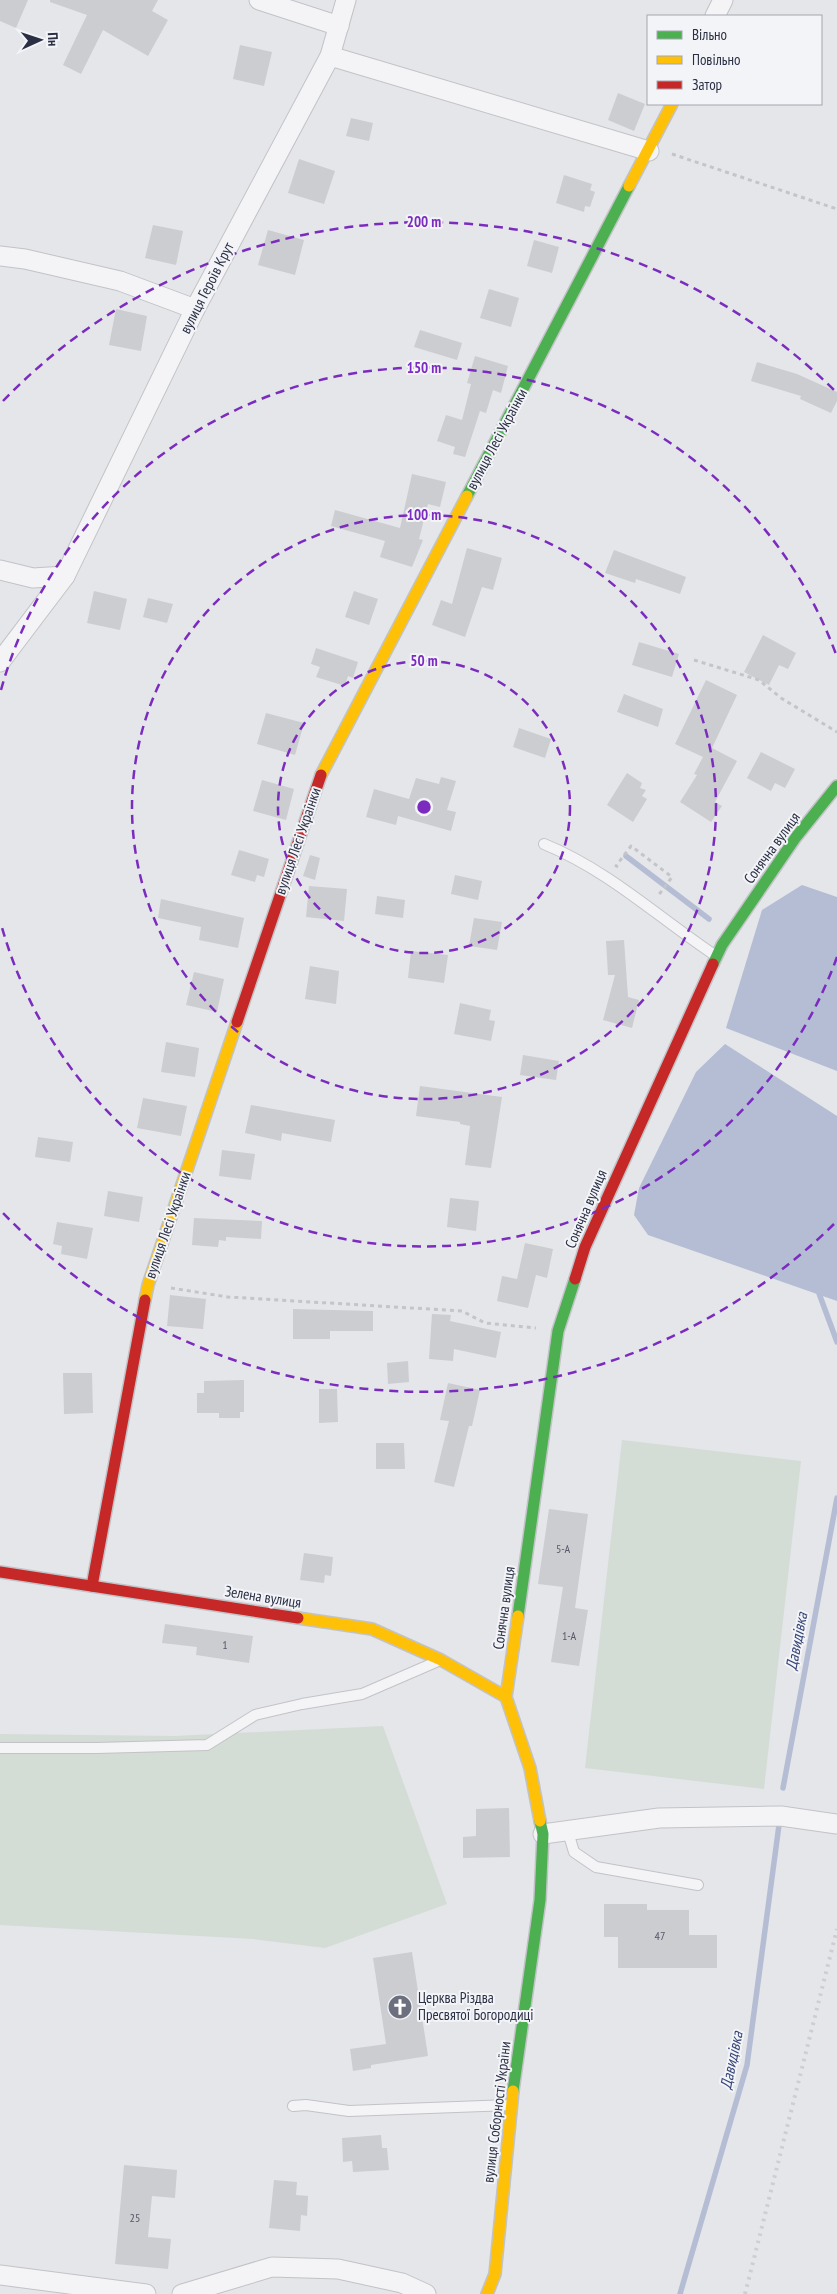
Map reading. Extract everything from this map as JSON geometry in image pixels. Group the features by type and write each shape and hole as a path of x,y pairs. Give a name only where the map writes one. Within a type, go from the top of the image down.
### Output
{"street":[{"path":"259,0 339,26"},
{"name":"вулиця Героїв Крут","path":"0,662 65,576 195,309 330,56 346,0"},
{"path":"716,15 723,0"},
{"path":"330,56 657,151"},
{"name":"вулиця Лесі Українки","path":"92,1586 148,1284 321,774 657,151 672,105"},
{"path":"0,256 25,259 120,280 195,309"},
{"path":"0,570 33,578 65,576"},
{"name":"Сонячна вулиця","path":"506,1697 558,1331 585,1247 717,956 796,837 837,786"},
{"name":"Зелена вулиця","path":"0,1572 372,1629 441,1660 506,1697"},
{"name":"вулиця Соборності України","path":"487,2294 495,2274 511,2105 540,1900 543,1834 530,1768 506,1697"},
{"path":"543,1834 659,1818 781,1816 837,1824"},
{"path":"182,2294 272,2267 338,2269 402,2283 426,2294"},
{"path":"0,2275 146,2294"}],"lane":[{"path":"544,844 573,856 597,870 717,956"},
{"path":"0,1748 207,1745 255,1716 302,1704 362,1694 441,1660"},
{"path":"568,1832 574,1852 596,1867 698,1885"},
{"path":"293,2106 306,2105 349,2110 511,2105"}],"path":[{"path":"657,151 837,209"},
{"path":"694,660 759,680 781,698 837,732"},
{"path":"624,871 616,866 631,846 672,877 658,896"},
{"path":"652,892 665,902"},
{"path":"148,1284 228,1297 462,1311 485,1323 558,1331"}],"shaded area":[{"path":"622,1440 801,1461 764,1789 585,1768"},
{"path":"383,1726 447,1904 325,1948 253,1939 0,1925 0,1734 175,1736"}],"water":[{"path":"802,885 837,897 837,1071 726,1028 762,910"},
{"path":"725,1044 837,1116 837,1301 648,1235 634,1215 639,1188 696,1072"}],"building":[{"path":"0,0 28,0 16,28 0,21"},
{"path":"50,0 158,0 152,11 168,20 148,56 103,30 81,74 63,65 87,15 50,2"},
{"path":"240,45 272,52 264,86 233,79"},
{"path":"618,93 645,104 634,131 608,120"},
{"path":"351,118 373,123 369,141 346,136"},
{"path":"299,159 335,171 324,204 288,193"},
{"path":"564,175 592,184 590,190 595,192 590,207 585,206 584,212 556,203"},
{"path":"153,225 183,231 176,265 145,258"},
{"path":"268,230 304,240 295,275 258,265"},
{"path":"534,240 559,247 552,273 527,266"},
{"path":"489,289 519,298 511,327 480,318"},
{"path":"116,309 147,316 141,351 109,345"},
{"path":"420,330 462,343 457,360 414,347"},
{"path":"475,356 508,366 501,393 493,390 486,413 480,411 465,457 453,454 455,447 437,441 446,415 462,420 471,384 467,383"},
{"path":"757,362 797,374 837,392 837,401 831,413 800,399 801,396 751,381"},
{"path":"412,474 446,482 440,507 428,504 419,539 423,540 412,567 380,557 385,541 331,526 335,510 400,528"},
{"path":"467,548 502,558 493,590 482,587 465,637 432,625 441,600 452,604"},
{"path":"614,550 686,577 680,594 636,579 635,583 605,573"},
{"path":"94,591 127,599 120,630 87,623"},
{"path":"354,591 378,599 369,625 345,617"},
{"path":"148,598 173,604 167,623 143,617"},
{"path":"763,635 796,653 788,669 779,665 769,685 744,672"},
{"path":"639,642 679,654 672,677 632,665"},
{"path":"316,648 358,662 353,678 348,676 345,686 316,677 320,667 311,664"},
{"path":"706,680 737,695 712,748 737,761 715,802 722,806 711,822 680,802 697,775 694,774 703,757 675,744"},
{"path":"624,694 663,709 658,727 617,712"},
{"path":"266,713 304,723 295,755 257,744"},
{"path":"519,728 551,739 545,758 513,747"},
{"path":"761,752 795,769 785,788 775,783 771,791 747,778"},
{"path":"627,773 642,783 640,788 646,790 642,796 647,799 633,822 607,805"},
{"path":"441,777 456,781 447,810 456,812 451,831 398,816 396,825 366,817 374,789 409,799 416,778 439,784"},
{"path":"262,780 294,789 286,820 253,811"},
{"path":"239,850 269,859 264,877 257,875 255,882 231,875"},
{"path":"310,855 320,858 315,880 303,876"},
{"path":"455,875 482,881 478,900 451,894"},
{"path":"309,886 347,889 344,921 306,917"},
{"path":"377,896 405,900 403,918 375,914"},
{"path":"161,899 244,918 238,948 199,940 201,927 158,918"},
{"path":"474,918 502,922 497,950 469,946"},
{"path":"624,940 628,997 639,1000 632,1028 603,1020 615,975 608,975 606,941"},
{"path":"411,951 448,955 444,983 408,978"},
{"path":"310,966 339,971 336,1004 305,999"},
{"path":"194,972 224,979 217,1012 186,1005"},
{"path":"460,1003 491,1010 489,1020 495,1021 491,1041 454,1034"},
{"path":"166,1042 199,1048 195,1077 161,1072"},
{"path":"523,1055 559,1061 556,1080 520,1075"},
{"path":"420,1086 502,1097 491,1168 465,1165 470,1126 460,1124 460,1122 416,1116"},
{"path":"143,1098 187,1106 181,1136 137,1128"},
{"path":"251,1105 335,1120 331,1142 282,1133 281,1141 245,1133"},
{"path":"38,1137 73,1142 70,1162 35,1157"},
{"path":"222,1150 255,1154 251,1180 219,1176"},
{"path":"108,1191 143,1197 139,1222 104,1216"},
{"path":"450,1198 479,1201 476,1231 447,1227"},
{"path":"194,1218 262,1221 261,1239 226,1237 226,1241 219,1240 218,1247 192,1245"},
{"path":"57,1222 93,1228 87,1259 61,1254 62,1246 53,1244"},
{"path":"525,1243 553,1249 547,1278 536,1275 528,1308 497,1301 502,1276 517,1279"},
{"path":"170,1295 206,1299 203,1329 167,1326"},
{"path":"293,1309 373,1311 373,1331 330,1331 330,1339 293,1339"},
{"path":"432,1314 451,1315 450,1321 501,1332 496,1358 454,1349 453,1361 429,1359"},
{"path":"408,1361 409,1382 388,1384 387,1363"},
{"path":"63,1373 92,1373 93,1413 64,1414"},
{"path":"244,1380 244,1412 240,1412 240,1418 219,1418 219,1413 197,1413 197,1393 204,1393 204,1381"},
{"path":"448,1383 480,1390 472,1426 469,1426 454,1487 434,1482 449,1421 440,1420"},
{"path":"319,1389 337,1389 338,1422 319,1423"},
{"path":"376,1443 404,1443 405,1469 376,1469"},
{"path":"549,1509 588,1514 575,1608 588,1610 579,1666 551,1662 563,1587 538,1584"},
{"path":"304,1553 333,1557 331,1576 325,1575 324,1583 300,1580"},
{"path":"165,1624 253,1636 249,1663 196,1655 197,1647 162,1643"},
{"path":"509,1808 510,1857 463,1858 463,1837 476,1836 476,1809"},
{"path":"604,1904 647,1904 647,1910 689,1910 689,1935 717,1935 717,1968 618,1968 618,1937 604,1937"},
{"name":"Церква Різдва Пресвятої Богородиці","path":"412,1952 428,2056 371,2065 371,2068 353,2071 350,2049 386,2044 373,1958"},
{"path":"381,2135 382,2148 387,2148 389,2170 353,2172 352,2161 343,2162 342,2138"},
{"path":"124,2165 177,2170 175,2198 152,2196 148,2237 171,2239 168,2269 115,2264"},
{"path":"274,2180 297,2182 296,2195 308,2196 307,2216 301,2215 300,2231 269,2228"}],"waterway":[{"path":"626,856 709,919"},
{"name":"Давидівка","path":"817,1288 837,1342"},
{"name":"Давидівка","path":"783,1788 837,1498"},
{"name":"Давидівка","path":"680,2294 747,2065 779,1825"}],"railway":[{"path":"745,2294 837,1929"}],"traffic: fast":[{"path":"467,496 629,186"},
{"path":"713,964 722,945 796,837 837,786"},
{"path":"518,1616 558,1331 575,1279"},
{"path":"513,2091 540,1900 543,1834 540,1821"}],"traffic: slow":[{"path":"629,186 671,105"},
{"path":"321,775 467,496"},
{"path":"145,1300 148,1285 237,1022"},
{"path":"518,1616 506,1697 530,1768 540,1821"},
{"path":"298,1618 372,1629 441,1660 506,1697"},
{"path":"487,2294 495,2274 513,2091"}],"traffic: jam":[{"path":"237,1022 321,775"},
{"path":"575,1279 585,1247 713,964"},
{"path":"92,1586 145,1300"},
{"path":"0,1572 298,1618"}],"place":[{"name":"Церква Різдва Пресвятої Богородиці","path":"400,2007"}]}
